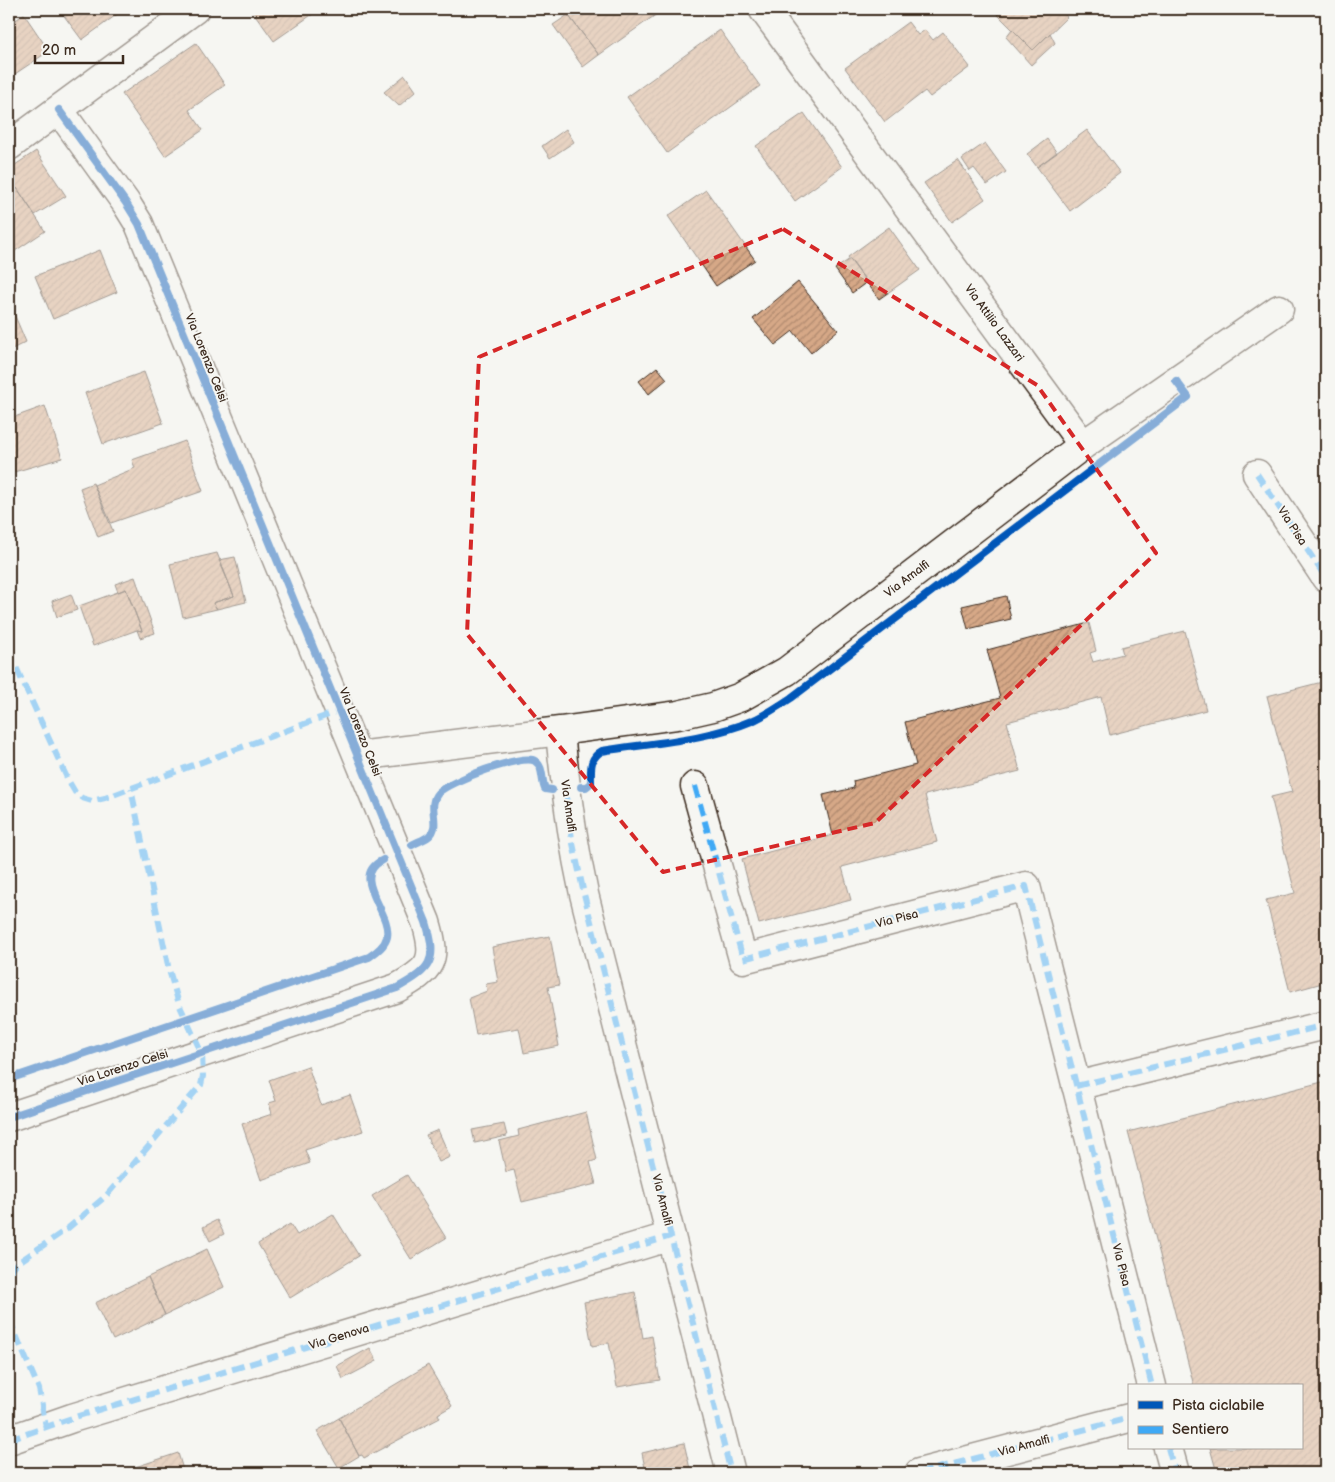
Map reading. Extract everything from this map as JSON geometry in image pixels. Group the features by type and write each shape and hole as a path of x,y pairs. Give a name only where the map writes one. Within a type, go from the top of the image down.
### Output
{"street":[{"path":"9,146 195,9"},
{"name":"Via Attilio Lazzari","path":"763,9 1084,445"},
{"name":"Via Lorenzo Celsi","path":"9,1117 397,988 419,975 432,958 432,942 426,922 139,224 126,202 59,110"},
{"path":"1084,445 1279,309"},
{"name":"Via Amalfi","path":"731,1473 584,894 572,839 560,731 678,714 713,707 741,698 787,671 1084,445"},
{"name":"Via Pisa","path":"1257,474 1326,578"},
{"path":"358,756 560,731"},
{"name":"Via Pisa","path":"696,786 743,959 1026,886 1151,1384"},
{"path":"1076,1086 1326,1025"},
{"name":"Via Genova","path":"9,1440 82,1415 670,1236"},
{"name":"Via Amalfi","path":"919,1473 1128,1418"},
{"path":"1169,1450 1175,1473"}],"highlighted area":[{"path":"783,229 1037,385 1156,553 875,823 663,872 467,634 479,357"}],"building":[{"path":"59,9 122,9 123,10 82,40"},
{"path":"251,9 320,9 274,41"},
{"path":"576,9 664,9 599,55 568,15"},
{"path":"992,9 1060,9 1067,17 1033,50"},
{"path":"24,14 49,51 9,78 9,25"},
{"path":"568,15 599,55 583,67 553,25"},
{"path":"908,22 918,35 925,30 933,40 943,32 970,67 930,97 925,91 885,122 845,68"},
{"path":"1012,29 1033,50 1050,33 1055,43 1031,65 1006,37"},
{"path":"720,30 760,86 667,153 627,97"},
{"path":"196,43 225,85 189,110 203,130 165,156 122,94"},
{"path":"405,75 416,91 399,106 384,92"},
{"path":"804,113 842,167 795,201 756,146"},
{"path":"566,129 574,142 550,158 542,146"},
{"path":"1087,130 1120,173 1070,211 1037,167"},
{"path":"1047,139 1057,153 1037,167 1027,154"},
{"path":"985,143 1006,172 987,185 974,168 970,171 962,159"},
{"path":"36,151 66,196 35,215 17,188 9,194 9,169"},
{"path":"958,160 985,199 952,222 924,183"},
{"path":"17,188 45,231 9,255 9,194"},
{"path":"706,190 755,260 716,286 668,216"},
{"path":"889,227 920,270 879,299 848,257"},
{"path":"100,250 117,292 53,319 35,276"},
{"path":"850,259 867,282 852,293 835,269"},
{"path":"798,282 838,330 811,353 793,331 775,345 753,319"},
{"path":"9,302 26,342 10,350 12,354 9,356"},
{"path":"657,367 667,379 649,394 639,381"},
{"path":"144,372 163,423 103,444 85,393"},
{"path":"45,406 62,458 14,472 9,460 9,419"},
{"path":"185,441 203,491 111,523 94,485 135,468 132,460"},
{"path":"93,483 113,531 98,537 80,488"},
{"path":"217,553 234,596 213,603 217,609 183,617 170,564"},
{"path":"235,557 246,602 217,609 213,603 234,596 219,560"},
{"path":"135,577 155,633 140,638 137,630 142,631 126,589 118,592 115,584"},
{"path":"126,589 142,631 137,630 93,646 79,606"},
{"path":"71,594 77,610 57,617 52,601"},
{"path":"1006,596 1011,619 968,629 962,606"},
{"path":"1089,623 1096,651 1090,653 1093,662 1123,654 1121,647 1185,631 1206,710 1110,735 1101,697 1007,722 1020,771 925,795 937,842 842,867 851,900 759,924 742,859 833,835 823,795 854,788 853,781 916,765 905,722 1000,698 987,650"},
{"path":"1326,681 1326,982 1290,992 1266,900 1295,893 1271,797 1292,792 1267,696"},
{"path":"550,936 559,985 548,987 559,1046 524,1053 519,1028 476,1035 469,998 487,991 486,984 498,982 492,947"},
{"path":"308,1066 321,1105 350,1095 363,1131 305,1150 310,1163 261,1180 242,1124 272,1114 269,1103 276,1101 269,1080"},
{"path":"1326,1081 1326,1473 1217,1473 1211,1450 1302,1450 1302,1384 1193,1384 1128,1132"},
{"path":"586,1112 597,1160 590,1162 596,1184 522,1202 514,1170 506,1172 499,1141 519,1136 518,1130"},
{"path":"504,1124 507,1136 475,1143 472,1130"},
{"path":"438,1130 450,1157 439,1162 426,1135"},
{"path":"407,1175 446,1238 411,1259 372,1196"},
{"path":"333,1214 359,1256 290,1298 258,1244 290,1224 297,1235"},
{"path":"217,1220 224,1234 210,1241 203,1227"},
{"path":"207,1249 224,1287 165,1315 148,1277"},
{"path":"148,1277 165,1315 113,1340 95,1303"},
{"path":"635,1292 643,1338 652,1336 660,1380 617,1387 609,1343 592,1346 584,1302"},
{"path":"370,1348 377,1361 343,1379 337,1366"},
{"path":"428,1365 452,1406 438,1414 440,1418 364,1458 362,1455 359,1456 339,1418"},
{"path":"339,1418 359,1456 339,1468 317,1431"},
{"path":"684,1443 691,1473 646,1473 642,1453"},
{"path":"178,1453 184,1473 117,1473"}],"marked path":[{"path":"1257,474 1326,578"},
{"path":"9,652 68,780 75,792 82,798 92,801 105,798 339,711"},
{"path":"695,786 743,959 1026,886 1151,1384"},
{"path":"9,1273 16,1264 67,1229 106,1196 201,1085 203,1076 202,1054 179,1004 169,970 131,789"},
{"path":"565,789 572,839 584,894 731,1473"},
{"path":"1076,1086 1326,1025"},
{"path":"9,1440 72,1418 671,1236"},
{"path":"9,1319 39,1389 46,1427"},
{"path":"919,1473 1128,1418"},
{"path":"1169,1450 1175,1473"}],"cycle path":[{"path":"9,1117 397,988 418,975 429,962 431,955 430,935 426,922 139,224 59,110"},
{"path":"581,787 586,787 591,783 593,761 602,751 679,740 736,727 768,713 791,698 1188,397 1176,381"},
{"path":"412,845 433,832 433,804 438,793 469,776 516,761 535,761 540,767 545,789 552,790"},
{"path":"9,1079 369,957 382,946 387,937 384,916 370,885 373,867 383,860"}]}
